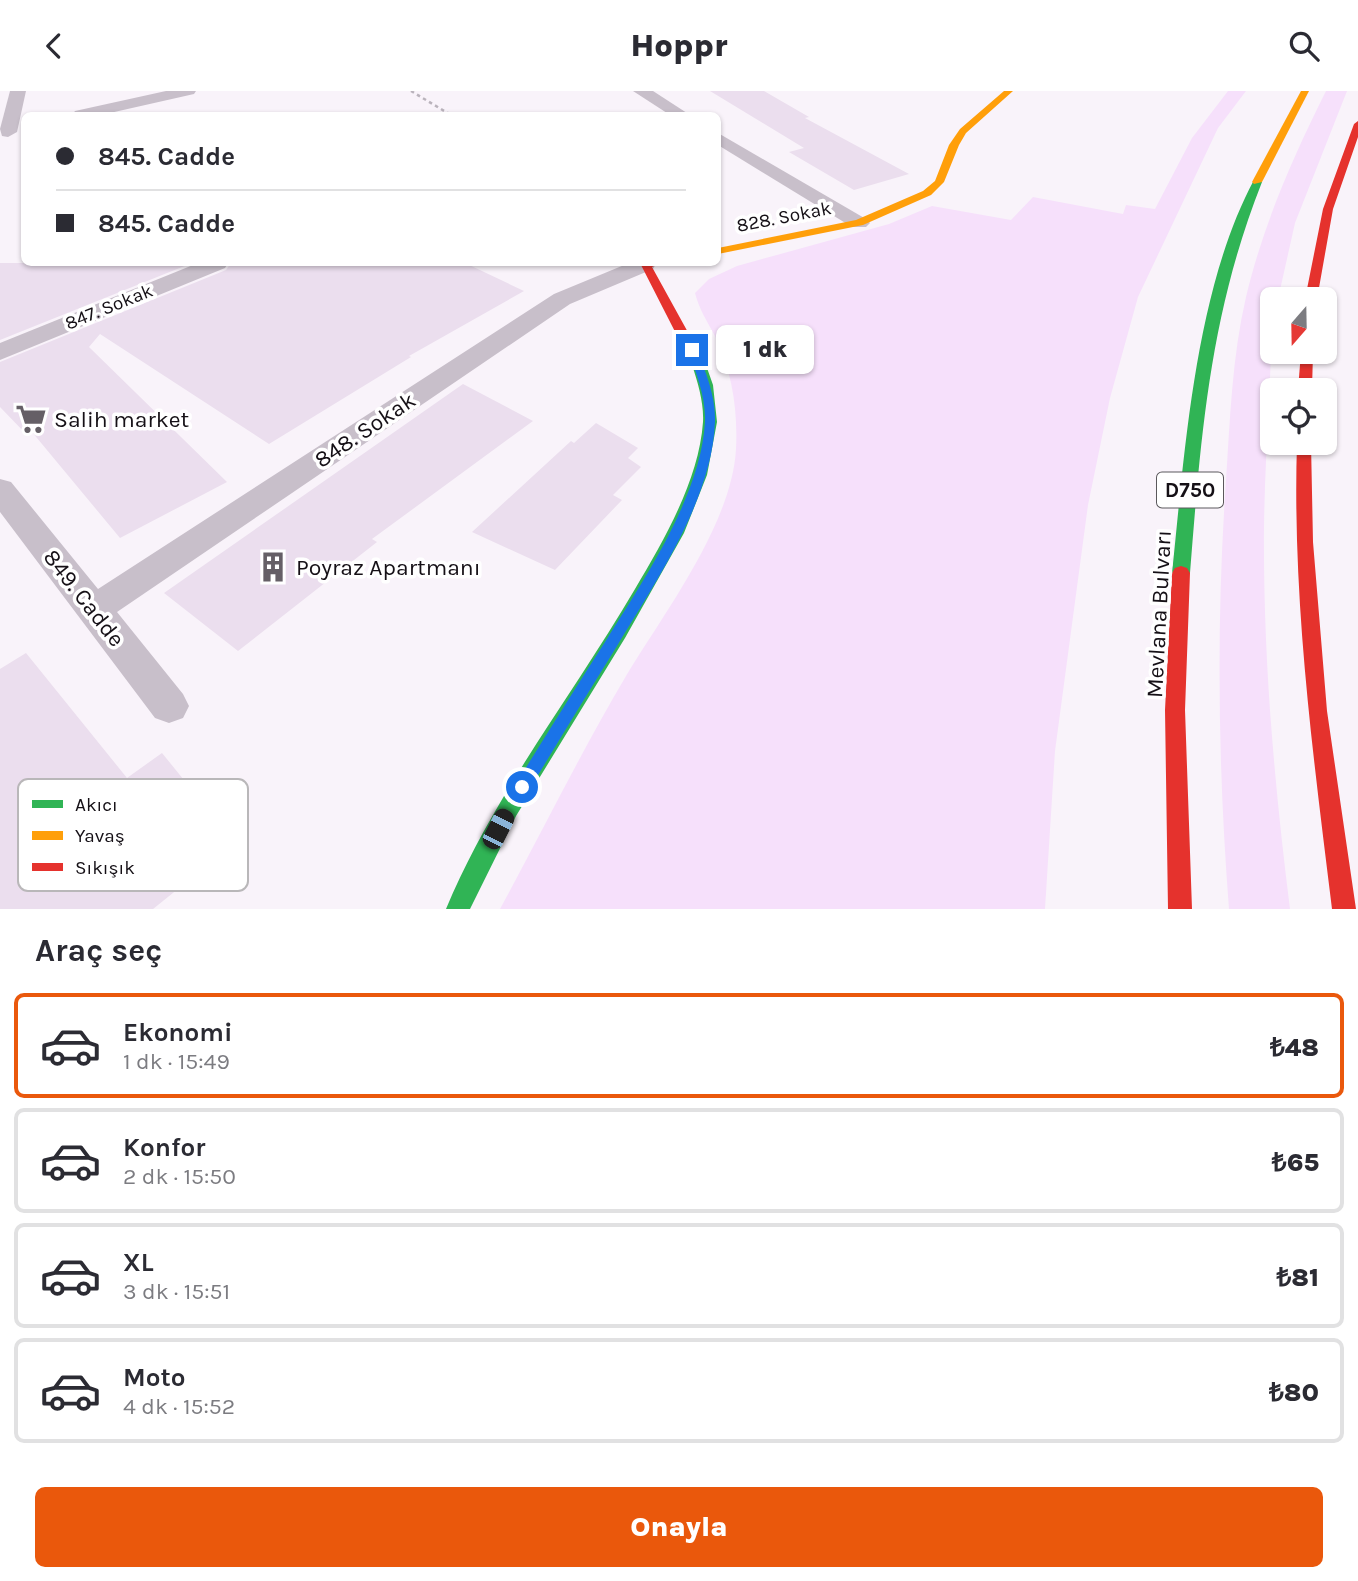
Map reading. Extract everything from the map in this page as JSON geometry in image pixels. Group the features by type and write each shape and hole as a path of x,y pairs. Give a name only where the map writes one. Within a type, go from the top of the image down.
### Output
{"main road":[{"name":"828. Sokak","path":"721,250 859,223 906,203 939,182 954,145 963,131 1002,100 1009,91"},
{"name":"Mevlana Bulvarı","path":"1180,909 1175,768 1176,644 1199,394 1215,302 1228,257 1243,215 1280,135 1305,91"},
{"path":"1313,287 1328,209 1358,124"},
{"path":"458,909 508,809 619,633 676,533 699,475 710,422 706,385 692,350 649,266"},
{"path":"1304,455 1306,542 1317,711 1344,909"}],"street":[{"path":"11,132 18,91"},
{"path":"99,112 188,91"},
{"path":"640,91 676,112"},
{"path":"721,140 859,223"},
{"name":"847. Sokak","path":"0,352 210,266"},
{"name":"848. Sokak","path":"93,610 562,299 640,266"},
{"name":"849. Cadde","path":"0,490 169,706"}],"path":[{"path":"411,91 446,112"}],"shaded area":[{"path":"1228,91 1246,91 1218,128 1138,297 1110,398 1088,505 1055,751 1045,909 500,909 609,705 694,567 722,507 732,478 736,420 730,377 695,293 709,279 737,266 889,224 932,206 1011,220 1033,197 1123,214 1126,205 1155,209 1192,138"},
{"path":"1326,91 1347,91 1295,223 1281,287 1260,287 1260,364 1271,364 1270,378 1260,378 1260,455 1267,455 1265,623 1274,766 1290,909 1229,909 1222,802 1220,642 1230,412 1241,320 1253,270 1270,218"}],"building":[{"path":"710,91 764,91 809,117 805,118 909,174 854,190 789,152 804,148"},
{"path":"0,263 21,263 21,266 185,266 0,340"},
{"path":"229,266 471,266 524,291 409,356 411,357 269,444 100,334 89,347 227,482 120,538 32,432 27,435 0,407 0,362 226,270"},
{"path":"463,384 533,421 372,539 377,542 238,651 164,593"},
{"path":"596,423 638,448 628,458 641,467 613,495 622,500 555,570 472,532 571,441 574,443"},
{"path":"26,653 127,778 162,753 183,779 18,779 18,891 175,891 153,909 0,909 0,669"}],"traffic: fast":[{"path":"1181,573 1196,423 1212,325 1238,228 1257,182"},
{"path":"458,909 508,809 619,633 676,533 699,475 710,422 706,385 699,365"}],"traffic: slow":[{"path":"721,250 859,223 927,193 939,182 954,145 963,131 1009,91"},
{"path":"1257,182 1305,91"}],"traffic: jam":[{"path":"1313,287 1328,209 1358,124"},
{"path":"646,266 699,365"},
{"path":"1306,364 1306,378"},
{"path":"1304,455 1305,542 1317,711 1344,909"},
{"path":"1180,909 1175,710 1181,573"}],"place":[{"name":"Salih market","path":"31,419"},
{"name":"Poyraz Apartmanı","path":"273,567"}],"route":[{"path":"522,787 642,593 676,533 699,475 710,422 706,385 692,350"}]}
